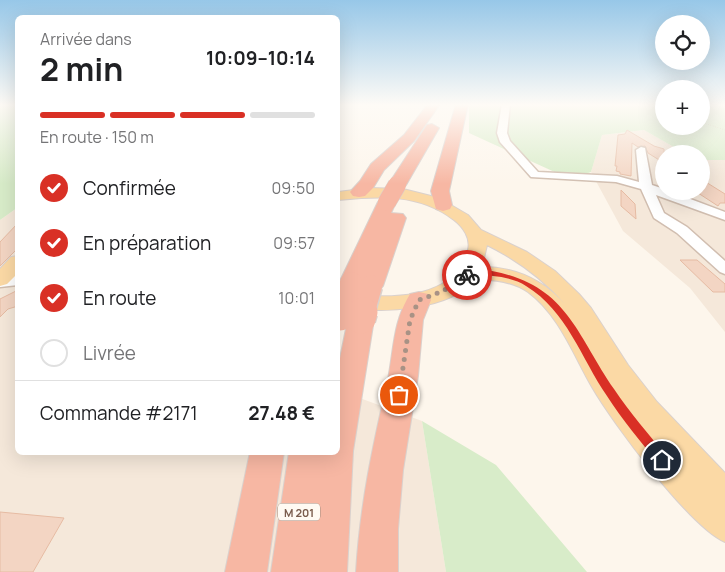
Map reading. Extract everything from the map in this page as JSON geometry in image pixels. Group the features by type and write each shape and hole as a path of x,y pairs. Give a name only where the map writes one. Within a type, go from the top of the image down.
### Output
{"highway":[{"path":"359,192 367,184 377,167 414,131"},
{"path":"340,422 350,304 386,241 400,194 431,131"},
{"path":"400,194 443,131"},
{"path":"443,205 440,192 455,131"},
{"path":"377,572 378,529 384,470 403,376 410,320 419,300"},
{"path":"246,572 266,455"},
{"name":"M 201","path":"292,572 306,455"},
{"name":"M 201","path":"326,572 336,455"}],"main road":[{"path":"340,196 359,192 402,193 424,198 443,205 467,223 474,233 478,246 477,260 468,274 456,284 440,293 419,300 388,304 356,302 350,304"},
{"path":"474,233 512,249 554,278 583,313 623,378 643,405 671,439 725,494"},
{"path":"0,281 15,264"},
{"path":"468,274 492,273 512,277 528,284 549,300 574,331 602,381 628,417 675,474 725,526"}],"street":[{"path":"502,131 505,142 535,175 555,178 592,177 616,179 646,187 722,213"},
{"path":"641,150 646,187 659,215 682,230 725,269"},
{"path":"0,281 15,280"}],"shaded area":[{"path":"645,131 670,145 655,145 655,200 710,200 710,160 725,160 725,332 690,288 623,231 591,172 602,135"},
{"path":"15,209 15,455 340,455 340,391 422,421 446,572 0,572 0,220"}],"green space":[{"path":"0,131 15,131 15,209 0,220"},
{"path":"469,131 638,131 602,135 591,172 570,179 469,133"},
{"path":"645,131 655,131 655,135 710,135 710,131 725,131 725,160 710,160 710,145 670,145"},
{"path":"422,421 496,465 587,572 446,572"}],"building":[{"path":"628,131 655,146 655,157 648,153 645,146 638,147 632,143 631,176 620,174 620,172 616,171 617,166 615,166 618,135 625,134"},
{"path":"710,185 725,194 725,203 720,203 718,206 709,200"},
{"path":"621,190 635,204 636,219 621,206"},
{"path":"15,226 15,251 0,266 0,242"},
{"path":"680,260 697,260 725,284 725,292 713,292"},
{"path":"15,292 15,307 8,309 0,317 0,299"},
{"path":"0,512 64,518 33,572 0,572"}],"way so far":[{"path":"399,395 408,348 410,320 419,300 440,293 467,275"}],"route":[{"path":"467,275 492,273 512,277 528,284 549,300 574,331 610,393 662,460"}]}
